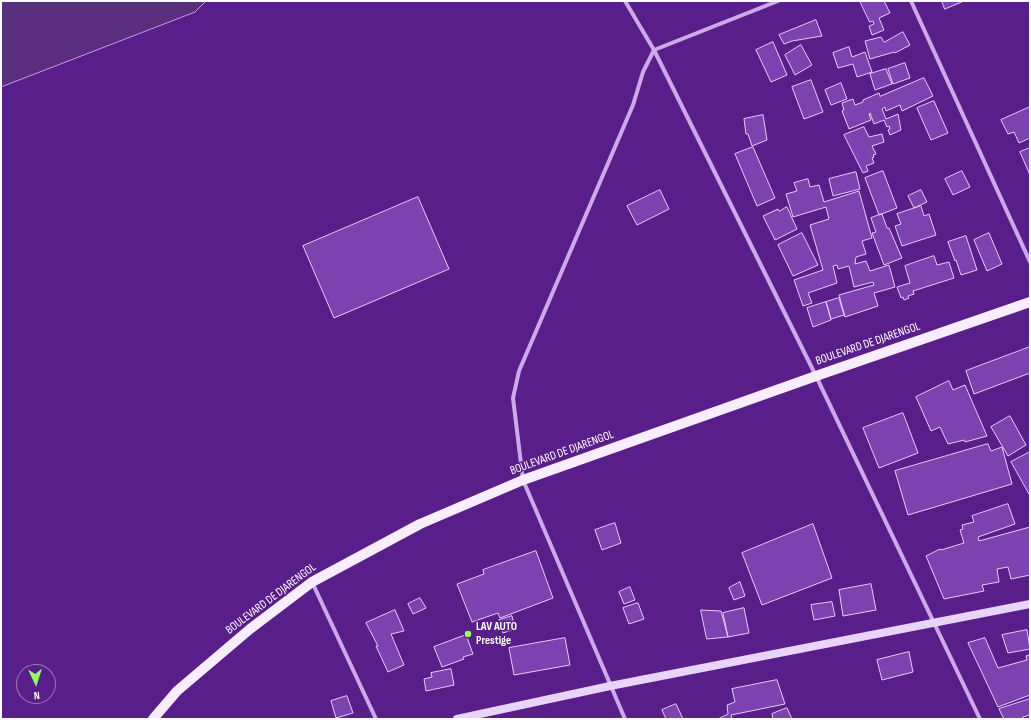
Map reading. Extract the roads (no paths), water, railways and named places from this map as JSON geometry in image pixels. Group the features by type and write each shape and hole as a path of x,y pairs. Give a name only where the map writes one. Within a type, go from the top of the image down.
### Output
{"main road":[{"name":"BOULEVARD DE DJARENGOL","path":"153,719 177,691 250,629 312,582 420,524 523,480 1030,302"},
{"path":"457,719 610,686 1030,604"}],"street":[{"path":"625,1 654,50 816,376 980,719"},
{"path":"625,719 523,480 513,398 519,371 633,105 644,72 654,50 778,1"},
{"path":"911,1 1030,262"},
{"path":"312,582 376,719"}],"place":[{"name":"LAV AUTO Prestige","path":"468,634"}]}
